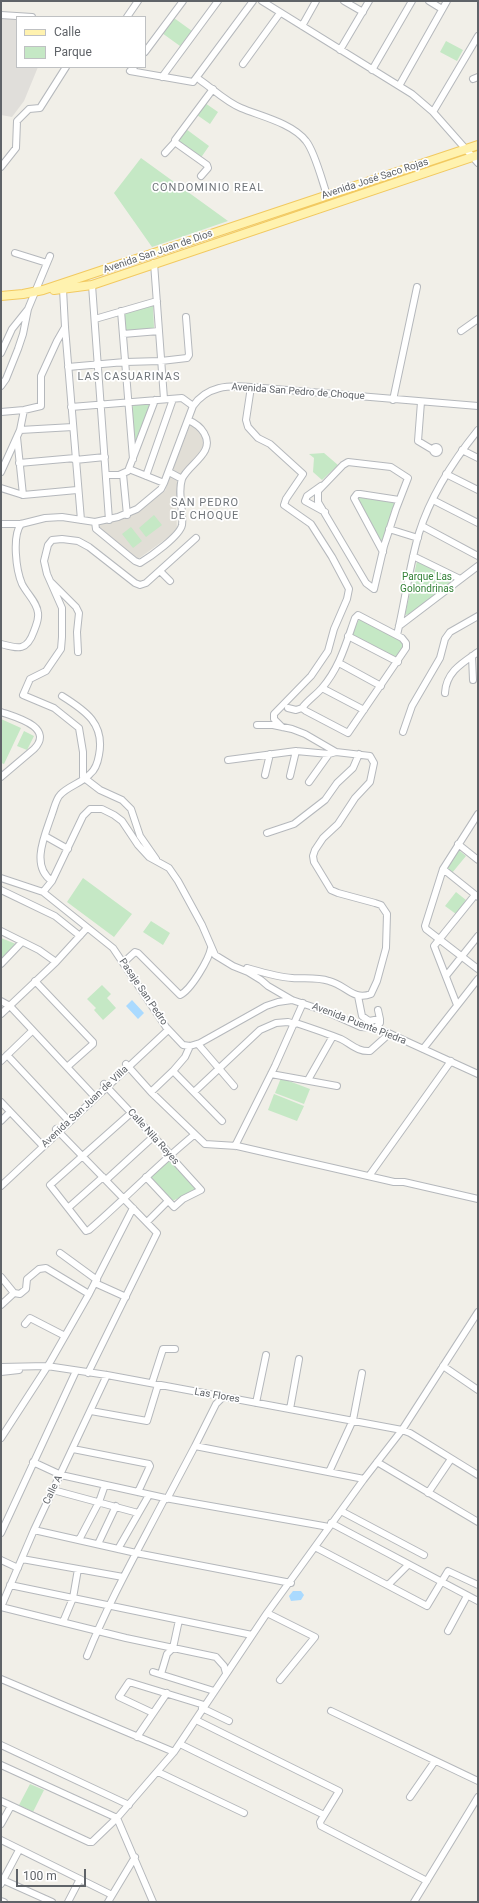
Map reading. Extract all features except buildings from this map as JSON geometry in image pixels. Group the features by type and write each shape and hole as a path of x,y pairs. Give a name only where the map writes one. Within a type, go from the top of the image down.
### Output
{"main road":[{"name":"Avenida José Saco Rojas","path":"272,213 478,145"},
{"name":"Avenida José Saco Rojas","path":"274,223 476,159"},
{"name":"Avenida San Juan de Dios","path":"1,296 43,290 272,213"},
{"name":"Avenida San Juan de Dios","path":"43,290 92,285 274,223"}],"street":[{"path":"128,16 138,1"},
{"path":"146,51 183,1"},
{"path":"162,77 218,1"},
{"path":"133,68 130,71 192,82 253,1"},
{"path":"262,1 271,3 280,13 412,94 434,112 476,159"},
{"path":"302,26 316,1"},
{"path":"344,1 363,12"},
{"path":"340,50 369,1"},
{"path":"372,70 412,1"},
{"path":"429,1 442,9"},
{"path":"399,86 447,1"},
{"path":"243,64 280,13"},
{"path":"1,15 16,16"},
{"path":"434,112 478,36"},
{"path":"1,167 16,148 17,121 29,109 40,108 65,68"},
{"path":"200,80 240,108 263,115 302,136 312,152 327,195"},
{"path":"165,153 175,142 213,89"},
{"path":"175,142 207,165 208,168 201,176"},
{"path":"15,253 47,263"},
{"path":"1,386 6,379 23,334 28,309 34,292 50,256"},
{"path":"154,263 160,361 164,399"},
{"path":"92,285 109,520"},
{"path":"393,400 417,286"},
{"path":"63,289 75,459 81,520"},
{"path":"95,319 157,301"},
{"path":"1,353 12,329 28,309"},
{"path":"121,311 133,459"},
{"path":"68,367 186,359 190,355 186,317"},
{"path":"461,331 478,319"},
{"path":"1,412 24,410 41,406 41,376 65,327"},
{"path":"123,334 159,331"},
{"name":"Avenida San Pedro de Choque","path":"1,524 21,524 53,517 95,522 127,515 155,494 164,484 193,406 202,395 215,389 229,386 251,387 478,406"},
{"path":"251,387 246,420 248,427 258,438 270,444 303,474 286,499 284,505 311,524 332,557 349,589 347,599 334,629 328,651 311,676 274,714 274,719 282,727"},
{"path":"71,407 164,399 184,399 193,406"},
{"path":"146,476 172,399"},
{"path":"106,475 123,474 129,469 155,400"},
{"path":"421,402 418,441 433,450"},
{"path":"1,472 18,433 24,410"},
{"path":"95,522 96,529 135,561 140,563 180,532 182,524 180,500 182,479 203,454 206,448 206,436 198,425 188,420"},
{"path":"18,433 73,426"},
{"path":"396,635 413,556 422,526 446,474 478,430"},
{"path":"18,433 23,495"},
{"path":"462,450 478,458"},
{"path":"20,463 105,457"},
{"path":"348,462 390,468 408,476 389,529 376,588 373,590 366,583 318,502 318,491 323,485 348,462"},
{"path":"129,469 164,484"},
{"path":"169,472 182,479"},
{"path":"123,474 127,515"},
{"path":"446,474 478,490"},
{"path":"323,485 304,499 308,504 325,512"},
{"path":"1,488 23,495 78,490"},
{"path":"383,552 354,498 357,494 360,494 399,500"},
{"path":"433,500 478,523"},
{"path":"1,644 17,648 23,647 30,641 38,622 36,606 23,585 18,568 17,534 21,524"},
{"path":"422,526 478,556"},
{"path":"389,529 418,538"},
{"path":"157,860 140,836 131,809 122,800 100,790 84,778 82,772 83,745 79,728 54,708 23,696 30,679 46,671 61,649 62,608 44,567 45,555 48,545 52,540 62,539 78,541 89,547 127,577 140,585 146,583 196,538"},
{"path":"413,556 460,580"},
{"path":"399,626 433,602 478,566"},
{"path":"160,571 170,581"},
{"path":"52,583 76,607 79,613 77,632 78,652"},
{"path":"288,708 296,710 302,708 322,688 339,663 355,618 358,615 404,640 406,648 398,662 364,710 354,721 348,733 302,708"},
{"path":"403,732 412,706 437,664 445,639 450,632 477,616"},
{"path":"348,636 398,662"},
{"path":"445,693 446,682 456,667 478,652"},
{"path":"472,656 472,680"},
{"path":"339,663 381,686"},
{"path":"322,688 364,710"},
{"path":"52,881 45,876 41,864 40,849 59,795 91,774 98,758 100,747 97,724 87,714 62,696"},
{"path":"1,712 32,724 37,730 40,738 34,749 1,777"},
{"path":"257,725 282,727 305,734 336,752"},
{"path":"290,776 296,751"},
{"path":"43,892 52,881 80,820 86,813 96,808 109,812 122,821 143,851 149,857 157,860 169,868 178,881 202,925 215,955 233,966 291,978 323,979 336,983 358,996 364,997 373,992 386,948 388,920 385,910 376,903 334,892 314,862 315,850 338,824 355,798 370,782 374,763 370,756 336,752 329,754 296,751 228,760"},
{"path":"265,775 270,754"},
{"path":"309,782 329,754"},
{"path":"267,833 294,824 325,800 337,783 352,768 359,754"},
{"path":"478,814 476,822 458,844 443,869 425,926 426,929 440,938 478,969"},
{"path":"45,836 68,849"},
{"path":"458,844 478,860"},
{"path":"443,869 476,896 436,942 435,950 457,1005"},
{"name":"Pasaje San Pedro","path":"1,878 43,892 113,948 167,1028 183,1045 190,1046"},
{"path":"1,890 56,916 80,936"},
{"path":"1,1014 35,980 56,962 87,928"},
{"path":"1,932 39,950 56,962"},
{"path":"446,976 478,936"},
{"path":"1,964 22,942"},
{"path":"123,963 135,952 138,952 180,995 191,985 206,962 211,948"},
{"name":"Avenida Puente Piedra","path":"233,966 262,980 268,986 292,1000 325,1011 361,1027 375,1028 477,1073"},
{"path":"423,1049 478,979"},
{"path":"35,980 94,1042 94,1044 67,1068"},
{"path":"358,996 362,1016 369,1021 380,1019"},
{"path":"151,1092 185,1057 190,1046 198,1044 266,1006 292,1000"},
{"path":"1,1001 10,1006 94,1096"},
{"path":"235,1146 295,1024 303,1003"},
{"path":"375,1028 380,1023 378,1010"},
{"path":"194,1092 260,1030 276,1023 288,1022 295,1024 333,1036 359,1049 367,1051 390,1034"},
{"name":"Avenida San Juan de Villa","path":"1,1181 167,1028"},
{"path":"1,1060 32,1031"},
{"path":"308,1080 333,1036"},
{"path":"198,1044 234,1086"},
{"path":"6,1055 67,1119"},
{"path":"369,1176 452,1061"},
{"path":"127,1065 151,1092 205,1144 235,1146 478,1199"},
{"path":"173,1071 222,1121"},
{"path":"271,1074 338,1086"},
{"name":"Calle Nila Reyes","path":"106,1085 201,1190 183,1199 174,1207 168,1201"},
{"name":"Avenida San Juan de Villa","path":"1,1186 67,1119 94,1096"},
{"path":"1,1102 41,1144"},
{"path":"1,1121 10,1112"},
{"path":"131,1113 50,1186 87,1230 124,1199 170,1154 194,1135"},
{"path":"57,1130 157,1233 88,1373"},
{"path":"68,1208 105,1179 153,1137"},
{"path":"146,1177 168,1201 147,1222"},
{"path":"1,1438 65,1336 96,1281 133,1208"},
{"path":"60,1253 96,1281 126,1297"},
{"path":"1,1277 14,1293 20,1294 25,1291 27,1280 39,1269 46,1268 89,1294"},
{"path":"1,1305 14,1293"},
{"path":"1,1801 89,1842 92,1842 117,1818 158,1772 180,1744 196,1720 203,1706 252,1635 330,1525 402,1430 478,1312"},
{"path":"25,1324 30,1318 65,1336"},
{"path":"91,1411 148,1421 163,1349 175,1349"},
{"path":"256,1403 266,1355"},
{"path":"290,1409 299,1359"},
{"name":"Las Flores","path":"1,1367 47,1366 108,1375 402,1430 410,1432 478,1475"},
{"path":"442,1366 478,1390"},
{"name":"Las Flores","path":"1,1372 26,1370 32,1367"},
{"path":"1,1532 76,1371"},
{"path":"329,1472 353,1420 362,1373"},
{"name":"Calle A","path":"1,1607 34,1530 108,1375"},
{"path":"87,1656 97,1631 123,1577 195,1446 216,1404 223,1397"},
{"path":"195,1446 364,1479"},
{"path":"73,1449 149,1464 150,1466 138,1492"},
{"path":"428,1493 451,1459"},
{"path":"33,1462 61,1475 149,1495 330,1525 408,1564 478,1602"},
{"path":"377,1462 478,1522"},
{"path":"79,1540 99,1502 105,1485"},
{"path":"53,1490 138,1513"},
{"path":"118,1549 149,1495"},
{"path":"98,1544 116,1506"},
{"path":"341,1511 424,1555"},
{"path":"34,1530 136,1553 290,1583"},
{"path":"315,1547 427,1606 450,1570 478,1585"},
{"path":"22,1559 123,1577"},
{"path":"1,1560 18,1568"},
{"path":"388,1585 408,1564"},
{"path":"63,1622 73,1598 78,1569"},
{"path":"10,1585 252,1635"},
{"path":"448,1631 467,1596"},
{"path":"1,1607 97,1631 216,1657 224,1666 226,1673"},
{"path":"267,1614 315,1637 280,1680"},
{"path":"161,1674 167,1654 173,1648 179,1620"},
{"path":"153,1672 214,1691"},
{"path":"1,1679 174,1752"},
{"path":"153,1713 119,1697 129,1682 167,1693 203,1706 229,1721"},
{"path":"137,1737 167,1693"},
{"path":"331,1711 478,1782"},
{"path":"196,1720 339,1791 320,1822 321,1826 427,1881"},
{"path":"180,1744 324,1815"},
{"path":"1,1745 129,1805"},
{"path":"410,1797 435,1761"},
{"path":"1,1765 117,1818 153,1902"},
{"path":"158,1772 244,1813"},
{"path":"414,1902 478,1797"},
{"path":"1,1824 11,1806"},
{"path":"1,1840 112,1895"},
{"path":"19,1850 2,1882 52,1902"},
{"path":"108,1902 134,1858"},
{"path":"68,1902 80,1879"}],"shaded area":[{"path":"1,16 16,17 16,68 38,68 24,101 12,117 1,115"},
{"path":"190,425 197,427 202,434 203,445 201,451 181,476 174,473 173,468"},
{"path":"170,476 180,482 176,507 177,531 138,559 100,529 98,525 128,517 165,491"}],"green space":[{"path":"174,18 192,31 180,46 162,33"},
{"path":"446,41 463,50 457,61 440,52"},
{"path":"205,103 218,112 210,124 197,115"},
{"path":"186,129 209,146 200,159 176,142"},
{"path":"141,158 228,221 152,247 114,193"},
{"path":"153,304 154,328 125,331 123,312"},
{"path":"151,402 135,447 132,404"},
{"path":"324,453 338,465 322,480 313,472 314,458 309,454"},
{"path":"359,496 396,502 382,543 357,501"},
{"path":"154,515 162,525 146,537 139,528"},
{"path":"131,527 142,541 133,548 122,534"},
{"name":"Parque Las Golondrinas","path":"417,561 455,580 410,614 405,615"},
{"path":"359,619 400,640 404,645 397,659 351,636"},
{"path":"1,719 21,728 4,764 1,763"},
{"path":"24,731 34,736 27,750 17,746"},
{"path":"455,847 466,856 452,873 443,866"},
{"path":"83,878 132,914 114,937 67,902"},
{"path":"456,892 466,900 456,914 445,906"},
{"path":"151,921 170,933 163,945 143,932"},
{"path":"1,938 16,944 1,960"},
{"path":"102,985 111,994 107,998 116,1008 103,1020 94,1010 96,1008 87,999"},
{"path":"281,1078 310,1089 304,1104 275,1093"},
{"path":"274,1094 304,1106 297,1121 268,1110"},
{"path":"169,1158 198,1190 172,1201 150,1176"},
{"path":"30,1784 44,1790 33,1812 19,1805"}],"water":[{"path":"132,1000 144,1013 138,1019 126,1006"},
{"path":"293,1591 301,1591 304,1595 301,1600 291,1601 289,1596"}],"district":[{"name":"CONDOMINIO REAL","path":"208,188"},
{"name":"LAS CASUARINAS","path":"129,377"},
{"name":"SAN PEDRO DE CHOQUE","path":"205,509"}]}
